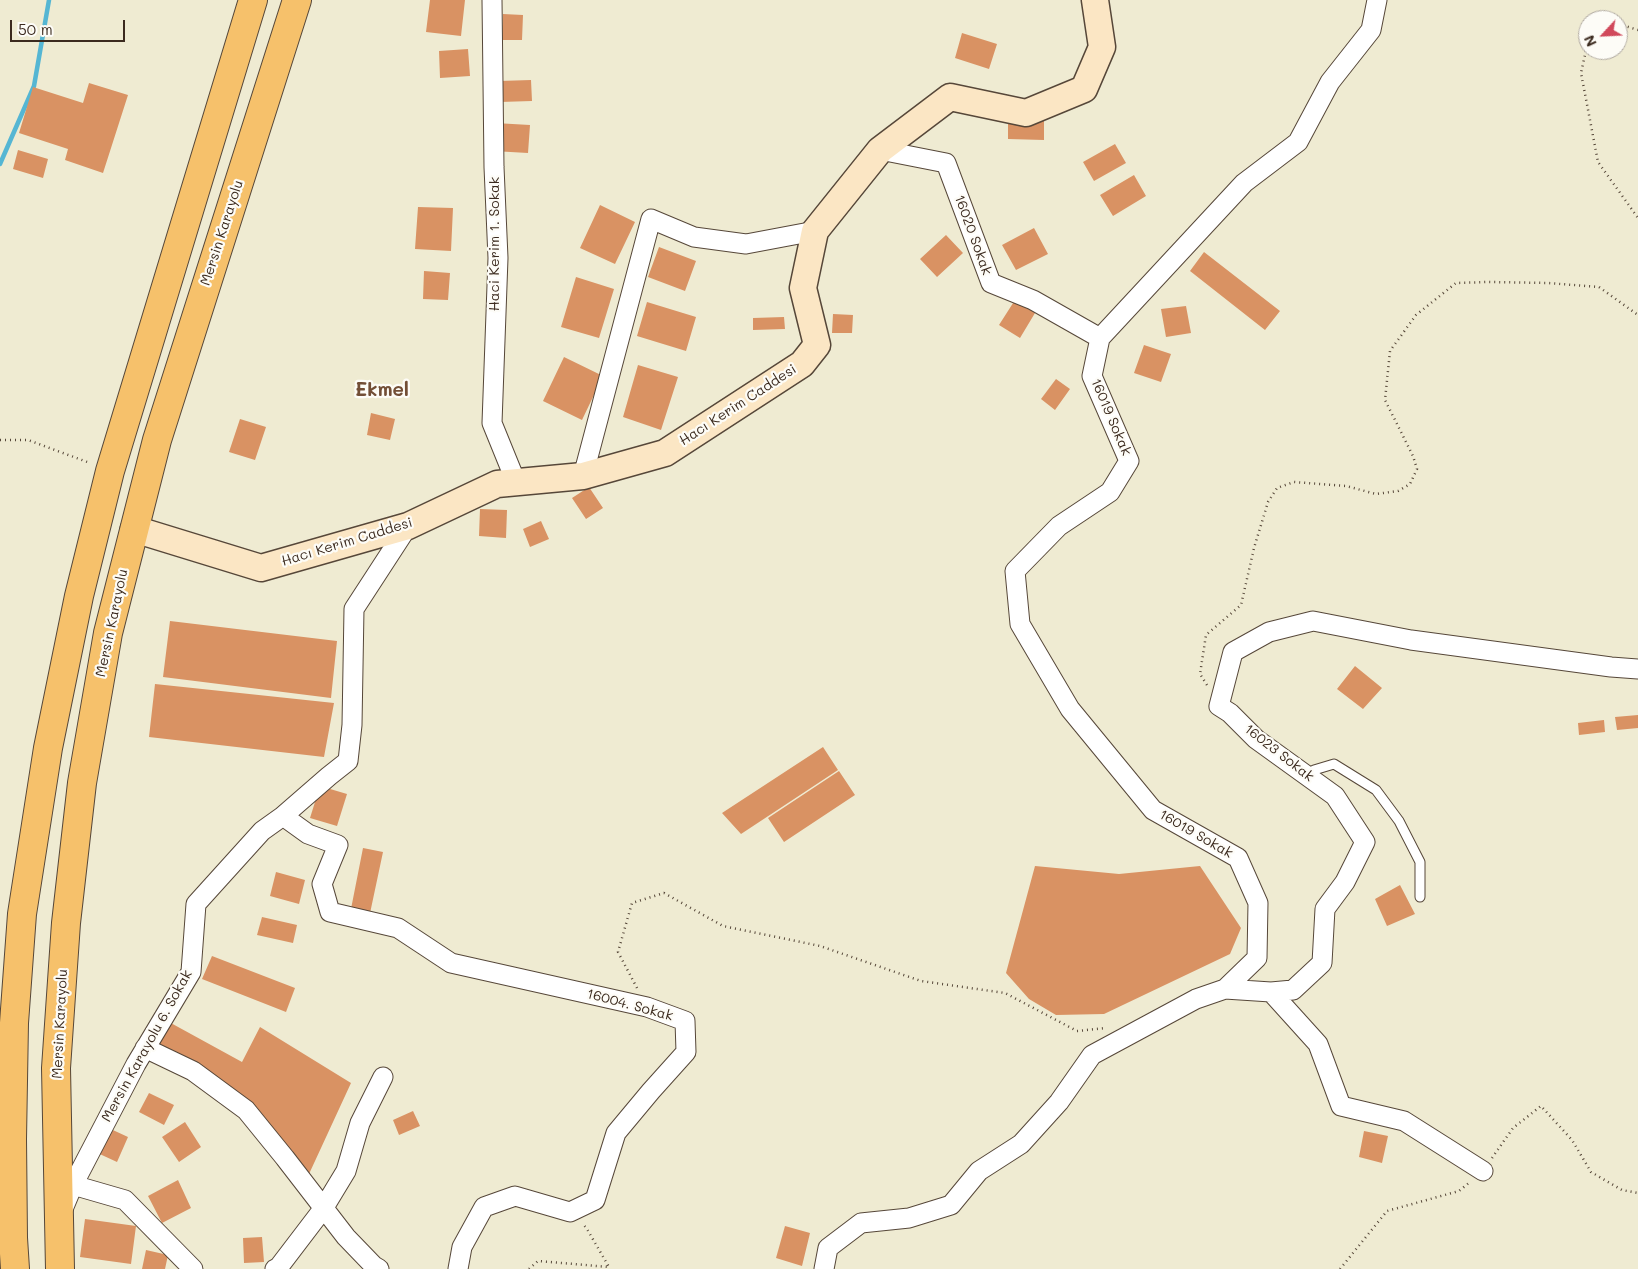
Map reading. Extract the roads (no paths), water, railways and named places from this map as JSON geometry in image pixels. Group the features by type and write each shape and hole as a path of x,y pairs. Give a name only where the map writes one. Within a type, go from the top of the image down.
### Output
{"highway":[{"path":"15,1269 12,1139 14,1023 22,914 50,739 78,596 110,471 253,0"},
{"name":"Mersin Karayolu","path":"60,1269 56,1068 66,923 82,783 108,633 157,440 297,0"}],"street":[{"name":"Haci Kerim 1. Sokak","path":"492,0 494,167 498,258 492,423 516,482"},
{"name":"Hacı Kerim Caddesi","path":"134,529 260,568 408,526 497,484 583,476 665,453 802,364 817,345 803,288 815,231 880,150 950,96 1026,114 1084,89 1102,48 1096,0"},
{"path":"1100,338 1244,183 1298,142 1330,82 1371,30 1378,0"},
{"name":"16020 Sokak","path":"880,150 946,163 991,283 1033,300 1100,338"},
{"path":"583,476 651,219 694,237 746,244 815,231"},
{"name":"16019 Sokak","path":"1100,338 1092,376 1129,461 1110,492 1059,526 1015,571 1020,624 1070,709 1153,810 1238,858 1258,903 1257,958 1225,989"},
{"name":"Mersin Karayolu 6. Sokak","path":"58,1219 73,1185 146,1048 191,972 196,904 262,831 283,816 348,761 352,725 354,609 408,526"},
{"name":"16023 Sokak","path":"1225,989 1271,992 1293,990 1322,963 1325,909 1345,882 1365,842 1335,796 1256,739 1230,713 1219,706 1233,652 1269,632 1313,620 1412,640 1638,669"},
{"name":"16004. Sokak","path":"283,816 308,834 338,845 322,884 330,912 398,928 451,963 647,1007 685,1021 686,1052 616,1133 595,1200 570,1212 515,1196 484,1207 462,1246 458,1269"},
{"path":"824,1269 828,1248 861,1223 909,1218 951,1205 979,1171 1021,1144 1059,1102 1092,1055 1196,999 1225,989"},
{"path":"1271,992 1318,1044 1341,1106 1404,1121 1483,1171"},
{"path":"146,1048 193,1071 246,1110 346,1237 379,1269"},
{"path":"275,1269 278,1268 324,1209 346,1171 360,1123 383,1077"},
{"path":"73,1185 125,1200 193,1269"}],"lane":[{"path":"1310,778 1314,770 1334,764 1376,790 1399,821 1420,862 1420,898"}],"waterway":[{"path":"0,164 34,86 49,0"}],"district":[{"name":"Ekmel","path":"382,390"}]}
